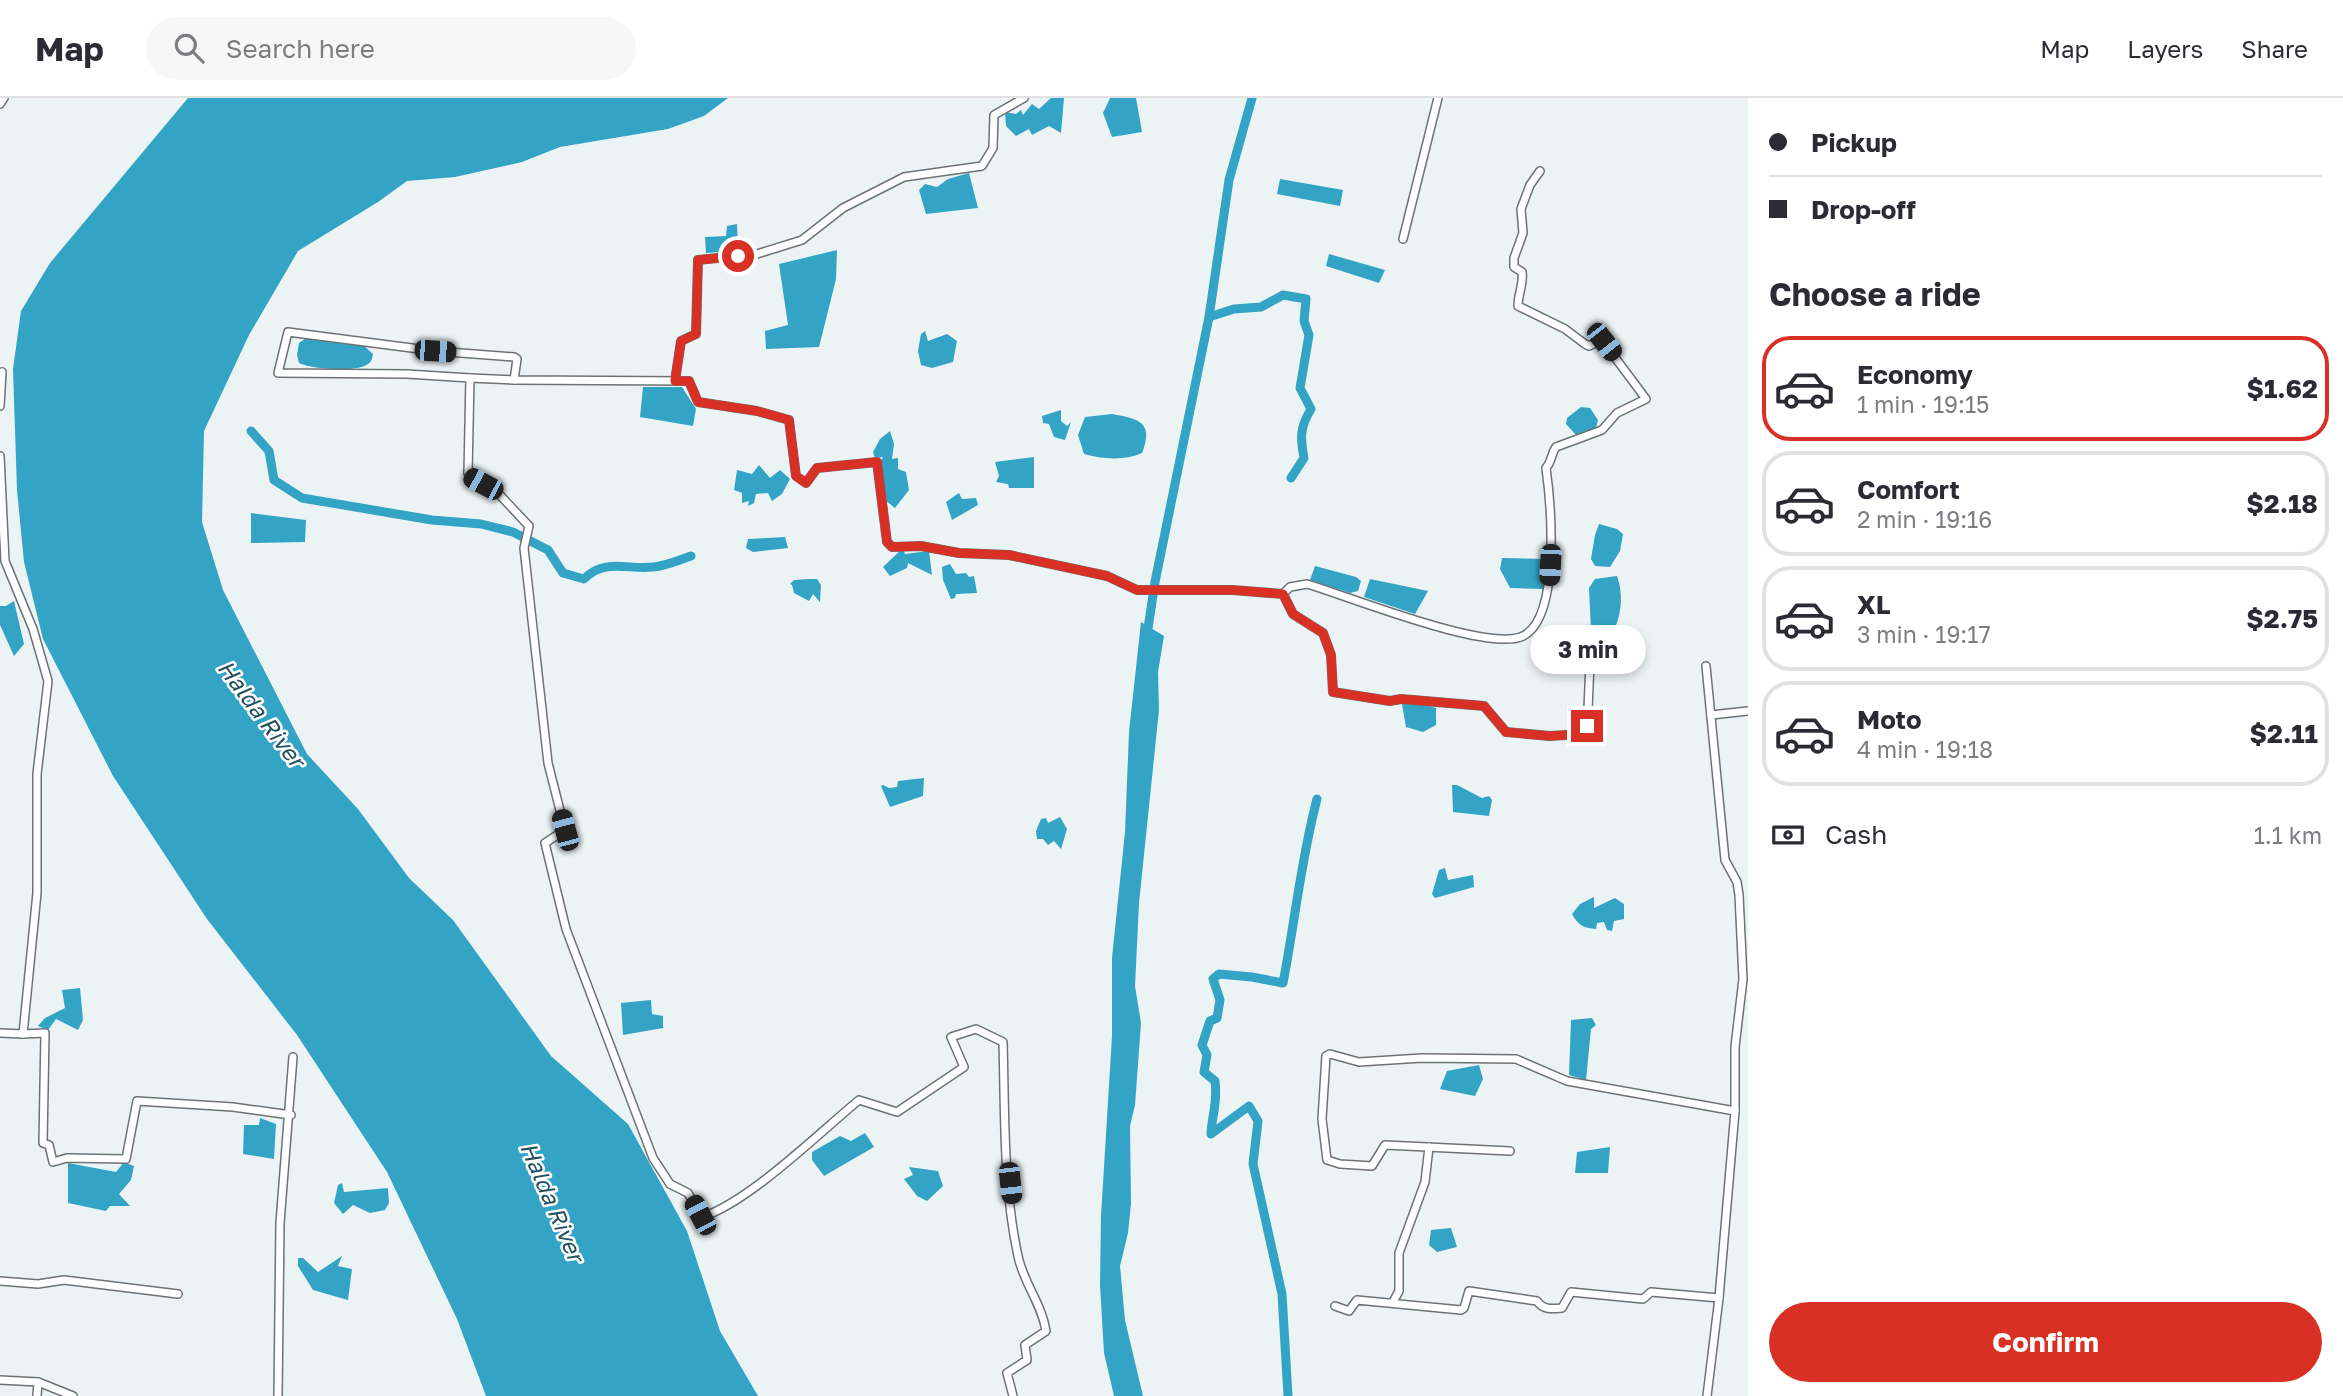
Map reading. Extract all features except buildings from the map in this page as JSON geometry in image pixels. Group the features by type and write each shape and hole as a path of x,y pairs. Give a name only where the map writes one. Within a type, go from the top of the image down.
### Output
{"street":[{"path":"0,104 4,98"},
{"path":"675,381 681,341 696,334 698,260 757,254 802,240 843,208 904,177 982,166 993,148 994,115 1024,98"},
{"path":"1403,239 1438,98"},
{"path":"514,380 517,359 514,357 435,351 288,332 278,373 407,374 514,380 689,381 698,402 757,411 789,420 796,476 806,483 817,468 877,462 887,542 892,547 921,546 959,553 1009,555 1107,576 1137,590 1283,594 1290,587 1307,584 1448,630 1500,641 1524,636 1538,620 1550,582 1550,497 1546,468 1552,453 1556,447 1602,429 1617,413 1646,399 1602,340 1589,346 1565,329 1518,306 1523,281 1522,271 1514,267 1514,258 1523,233 1521,209 1530,185 1540,171"},
{"path":"0,373 2,372 0,406"},
{"path":"470,378 468,473 470,477 497,492 529,526 524,548 548,763 565,830 545,843 566,929 653,1158 670,1184 688,1193 700,1215 705,1216 727,1206 859,1100 897,1112 964,1067 951,1037 976,1029 1003,1042 1007,1158 1018,1258 1044,1319 1046,1331 1025,1345 1027,1360 1007,1373 1013,1396"},
{"path":"0,456 2,561 33,629 48,681 37,774 37,893 23,1034"},
{"path":"1283,594 1293,614 1323,633 1331,655 1333,692 1390,701 1401,699 1484,706 1506,732 1549,736 1587,732 1590,663"},
{"path":"1706,666 1725,859 1737,882 1739,895 1743,979 1735,1047 1735,1111 1719,1298 1707,1396"},
{"path":"1711,715 1748,711"},
{"path":"0,1033 45,1033 43,1143 49,1144 53,1162 67,1158 126,1158 137,1101 233,1107 291,1115"},
{"path":"1510,1151 1385,1145 1372,1166 1340,1164 1325,1159 1322,1119 1326,1056 1329,1054 1359,1062 1422,1058 1516,1059 1567,1081 1735,1111"},
{"path":"278,1396 280,1223 291,1115 293,1057"},
{"path":"1393,1302 1399,1291 1399,1253 1425,1182 1429,1147"},
{"path":"0,1281 38,1284 64,1280 177,1294"},
{"path":"1335,1306 1349,1311 1357,1300 1461,1310 1469,1291 1537,1301 1540,1306 1548,1309 1562,1308 1571,1292 1643,1299 1651,1292 1719,1298"},
{"path":"0,1380 38,1382 73,1396"},
{"path":"37,1396 38,1382"}],"water":[{"name":"Halda River","path":"188,98 728,98 704,116 668,129 560,147 522,162 455,177 407,181 298,251 249,335 204,431 202,522 223,590 307,754 358,809 409,878 453,920 551,1056 628,1124 687,1231 720,1331 758,1396 486,1396 457,1319 387,1172 297,1035 207,919 113,776 43,639 24,562 17,490 13,369 21,311 50,263"},
{"path":"1051,98 1064,98 1061,133 1049,126 1032,135 1029,129 1016,136 1006,126 1005,112 1016,114 1021,110 1023,115 1032,104 1039,109"},
{"path":"1110,98 1136,98 1142,132 1112,137 1103,113"},
{"path":"969,173 978,208 926,214 919,190 925,184 937,187 948,179"},
{"path":"1280,179 1343,190 1340,206 1277,194"},
{"path":"737,224 738,251 706,253 705,237 726,236 727,226"},
{"path":"837,250 836,279 819,347 766,349 765,331 788,325 779,264"},
{"path":"1329,254 1385,270 1379,283 1326,266"},
{"path":"925,331 928,341 947,334 957,341 953,362 932,368 921,365 918,351 921,334"},
{"path":"319,337 363,345 373,354 372,360 362,367 344,369 299,363 299,343 306,338"},
{"path":"643,387 682,387 696,409 693,426 640,417"},
{"path":"1581,407 1590,408 1598,420 1596,428 1576,435 1566,424 1567,418"},
{"path":"1061,410 1061,421 1067,426 1071,422 1065,440 1054,437 1049,424 1043,423 1042,416"},
{"path":"1112,414 1137,420 1142,424 1146,435 1142,453 1113,458 1084,454 1078,435 1085,417"},
{"path":"890,431 894,444 892,459 898,458 898,469 906,472 909,490 895,508 885,500 880,462 883,457 875,458 873,452 880,439"},
{"path":"1034,457 1034,488 1009,488 1008,484 996,482 999,476 995,462"},
{"path":"759,465 770,478 780,470 790,479 782,494 772,501 768,493 756,494 754,503 748,506 749,501 742,503 742,493 734,490 737,470 752,474"},
{"path":"959,493 962,499 976,498 978,505 952,520 946,502"},
{"path":"251,513 306,520 305,542 251,543"},
{"path":"1599,524 1617,529 1623,534 1620,551 1610,567 1595,566 1591,559"},
{"path":"785,537 788,548 753,552 746,548 748,539"},
{"path":"903,548 905,554 929,551 932,575 908,563 907,568 890,576 883,567"},
{"path":"1502,558 1543,559 1544,589 1510,588 1500,569"},
{"path":"950,564 956,574 974,576 977,593 956,594 955,598 951,599 943,580 942,567"},
{"path":"1315,566 1356,577 1361,581 1358,591 1350,593 1310,580"},
{"path":"1617,576 1621,602 1615,628 1591,631 1589,588 1595,579"},
{"path":"817,579 821,585 820,602 813,594 809,601 794,593 790,584 794,580"},
{"path":"1370,579 1428,591 1415,614 1364,597"},
{"path":"14,601 24,644 14,656 0,625 0,606"},
{"path":"1141,622 1164,636 1158,672 1159,710 1139,903 1135,986 1141,1023 1135,1105 1130,1126 1131,1204 1128,1233 1120,1266 1125,1320 1143,1396 1114,1396 1104,1353 1100,1285 1101,1216 1112,1036 1112,958 1125,832 1129,732"},
{"path":"1411,701 1436,708 1436,725 1423,732 1406,727 1402,704"},
{"path":"924,778 923,796 890,807 881,786 897,787 898,781"},
{"path":"1452,785 1482,798 1489,796 1492,800 1489,816 1453,812"},
{"path":"1060,817 1067,829 1061,849 1054,841 1048,845 1043,839 1037,839 1036,831 1041,819 1046,818 1048,823"},
{"path":"1445,868 1448,880 1473,875 1474,887 1435,898 1432,894 1439,870"},
{"path":"1594,897 1594,908 1615,898 1624,904 1624,919 1614,921 1612,931 1607,930 1604,922 1597,923 1596,929 1584,927 1572,914 1580,904"},
{"path":"80,988 83,1020 78,1030 56,1019 48,1030 38,1026 45,1018 65,1008 62,990"},
{"path":"651,1000 652,1014 663,1016 663,1028 623,1035 621,1003"},
{"path":"1592,1018 1596,1025 1591,1029 1586,1080 1569,1075 1571,1020"},
{"path":"1479,1065 1483,1079 1475,1096 1440,1089 1447,1071"},
{"path":"260,1118 276,1124 274,1159 243,1154 244,1125 259,1125"},
{"path":"865,1133 874,1147 824,1176 812,1160 812,1152 840,1136 851,1141"},
{"path":"1610,1147 1608,1173 1575,1173 1577,1152"},
{"path":"124,1162 134,1166 131,1180 119,1194 130,1206 110,1206 106,1211 68,1203 68,1163 116,1172"},
{"path":"909,1167 938,1171 943,1186 927,1201 917,1196 904,1179 913,1175"},
{"path":"342,1183 344,1192 388,1188 389,1203 385,1210 370,1213 353,1205 343,1214 334,1203 338,1185"},
{"path":"1451,1228 1457,1247 1437,1252 1429,1245 1431,1230"},
{"path":"342,1256 338,1266 352,1269 348,1300 313,1290 298,1266 298,1258 303,1258 318,1272"}],"waterway":[{"path":"1147,635 1155,582 1209,317 1229,180 1252,98"},
{"path":"1209,317 1234,309 1261,307 1283,295 1306,299 1304,321 1309,335 1300,388 1311,409 1302,432 1304,458 1291,478"},
{"path":"251,431 269,451 274,480 302,498 432,520 481,524 513,532 548,550 563,573 584,579 608,567 644,568 691,556"},
{"path":"1288,1396 1282,1294 1253,1164 1258,1121 1249,1106 1211,1134 1216,1088 1215,1081 1204,1072 1207,1055 1202,1045 1210,1021 1217,1018 1220,1000 1213,979 1219,974 1283,983 1302,867 1317,799"}],"route":[{"path":"738,256 698,260 696,334 681,341 675,381 689,381 698,402 757,411 789,420 796,476 806,483 817,468 877,462 887,542 892,547 921,546 959,553 1009,555 1107,576 1137,590 1232,590 1283,594 1293,614 1323,633 1331,655 1333,692 1390,701 1401,699 1484,706 1506,732 1549,736 1582,734 1587,732 1587,726"}]}
